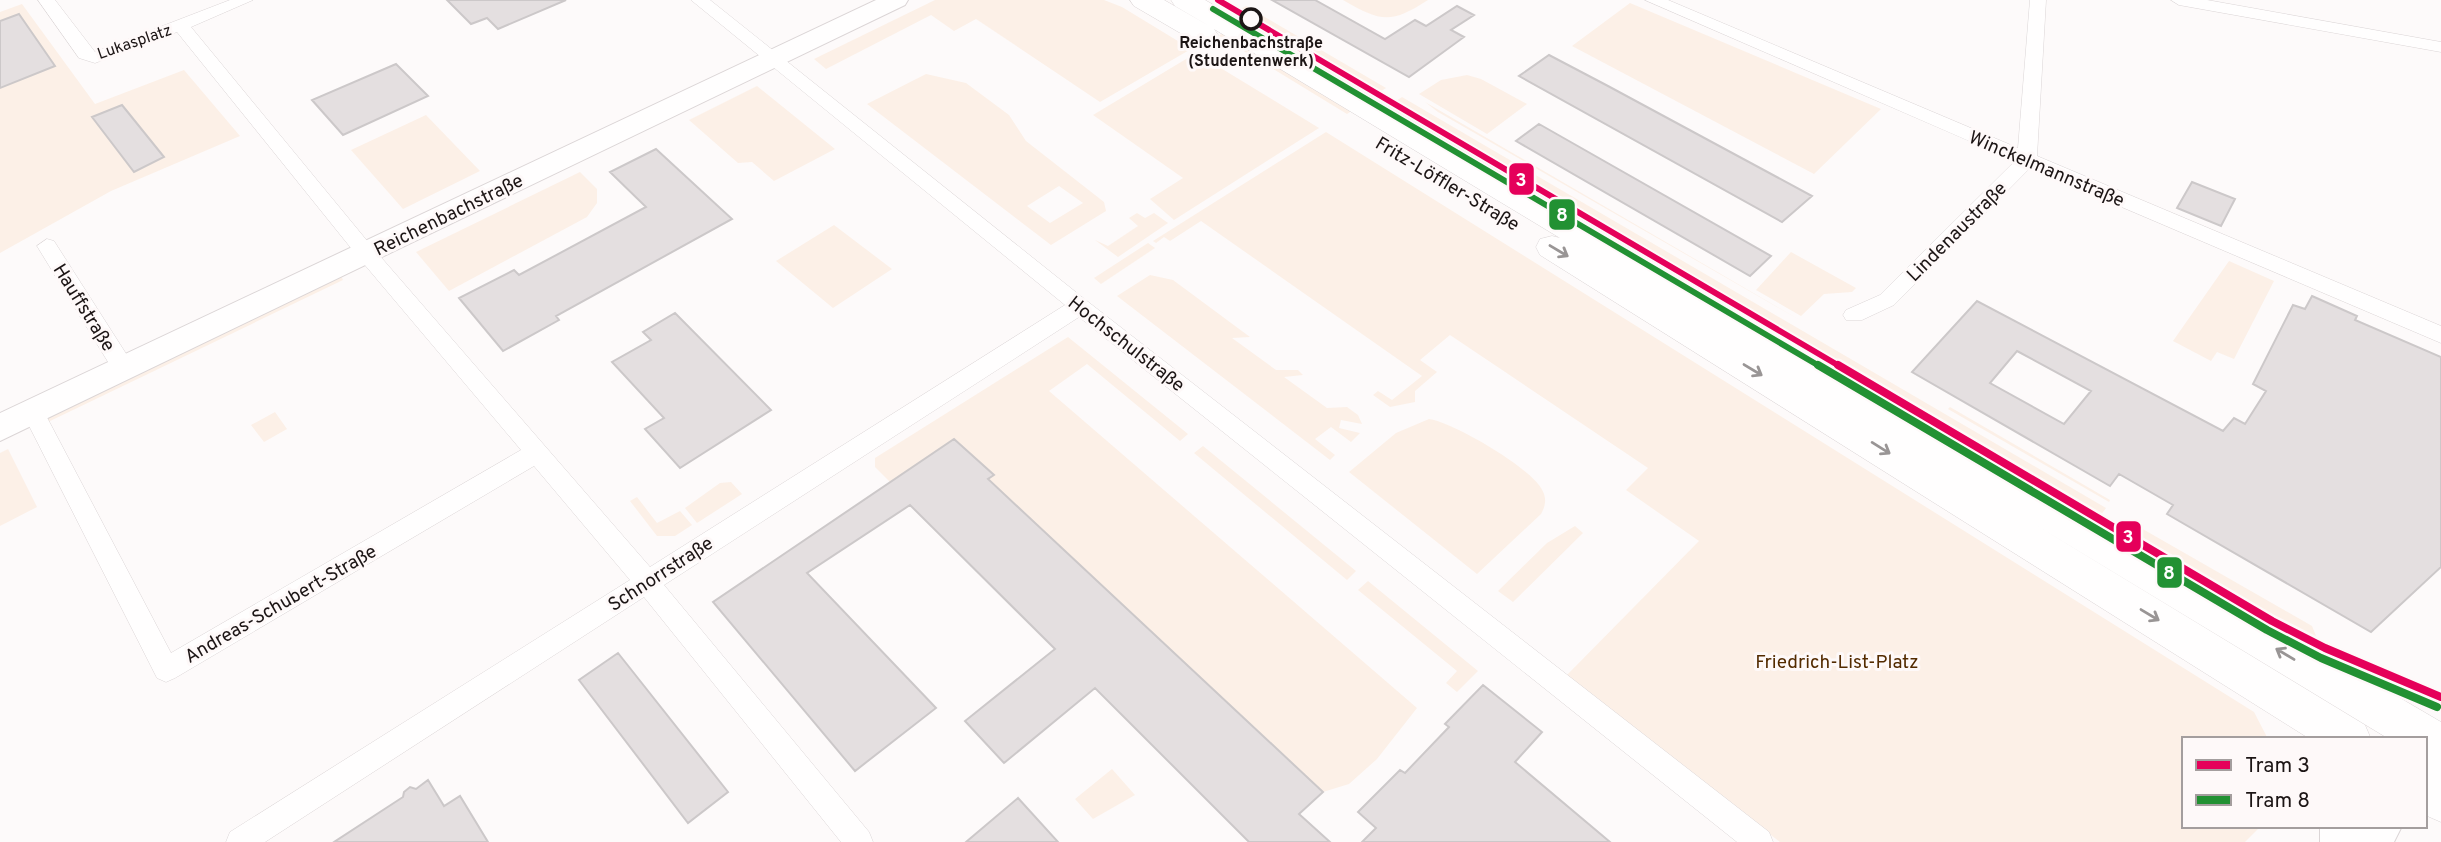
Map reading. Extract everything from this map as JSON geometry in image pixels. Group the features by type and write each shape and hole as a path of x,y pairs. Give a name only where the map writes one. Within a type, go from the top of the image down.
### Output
{"main road":[{"name":"Fritz-Löffler-Straße","path":"1144,0 1823,412 2346,737"},
{"name":"Fritz-Löffler-Straße","path":"1185,0 2424,737"}],"street":[{"name":"Lukasplatz","path":"46,0 85,54 94,58 246,0"},
{"name":"Hochschulstraße","path":"699,0 1080,306 1759,842"},
{"name":"Reichenbachstraße","path":"0,428 896,0"},
{"name":"Winckelmannstraße","path":"1653,0 2441,335"},
{"path":"2026,160 2038,0"},
{"path":"2179,0 2441,47"},
{"path":"180,25 366,253 647,582 859,842"},
{"name":"Lindenaustraße","path":"1854,315 1887,300 2026,160"},
{"name":"Hauffstraße","path":"47,246 124,369"},
{"name":"Schnorrstraße","path":"240,842 1080,306"},
{"name":"Andreas-Schubert-Straße","path":"33,412 166,670 536,453"},
{"path":"2427,778 2441,762"},
{"path":"2365,842 2379,828"}],"green space":[{"path":"935,0 1104,0 1122,7 1191,49 1100,102 976,19 954,31 931,15 826,69 814,59"},
{"path":"1343,0 1428,0 1404,13 1386,17 1367,13"},
{"path":"1630,3 1881,109 1814,174 1572,46"},
{"path":"22,4 95,104 184,70 240,136 111,191 0,253 0,12"},
{"path":"1246,6 1386,88 1369,99 1236,21 1242,18 1234,13"},
{"path":"1225,30 1356,108 1347,114 1219,36"},
{"path":"1196,53 1319,128 1174,220 1150,199 1183,178 1093,115"},
{"path":"926,74 966,83 1009,115 1026,141 1104,202 1106,211 1051,245 867,104","holes":["1059,186 1083,203 1050,223 1027,206"]},
{"path":"1467,75 1481,79 1527,104 1487,134 1419,94 1441,80"},
{"path":"757,86 835,149 774,181 752,162 738,163 689,120"},
{"path":"1402,97 2106,508 2091,528 1384,109"},
{"path":"1425,102 1805,323 1438,112"},
{"path":"426,115 480,171 403,209 351,150"},
{"name":"Friedrich-List-Platz","path":"1326,132 2254,712 2267,737 2182,737 2182,828 2259,828 2245,842 1780,842 1565,677 1699,541 1626,490 1648,468 1450,335 1420,360 1437,372 1415,391 1415,402 1390,407 1373,395 1378,391 1392,400 1422,376 1201,221 1170,241 1164,237 1156,243 1153,241"},
{"path":"580,172 597,189 597,203 587,217 449,291 416,252"},
{"path":"1137,213 1145,218 1154,213 1168,223 1118,257 1095,240 1108,246 1138,226 1129,218"},
{"path":"834,225 892,269 833,308 776,261"},
{"path":"1148,243 1155,248 1101,284 1094,278"},
{"path":"1791,252 1856,288 1852,292 1824,294 1801,316 1756,290"},
{"path":"2229,261 2274,281 2234,359 2217,352 2211,361 2173,341"},
{"path":"1150,275 1173,280 1250,337 1232,338 1276,370 1298,370 1303,375 1284,377 1327,408 1347,407 1358,415 1362,424 1341,420 1339,428 1360,433 1351,442 1331,427 1315,439 1335,455 1330,460 1117,296"},
{"path":"341,276 343,280 48,422 46,417"},
{"path":"1068,337 1188,434 1180,441 1087,364 1049,391 1417,708 1377,759 1349,784 1323,792 988,479 993,475 955,439 891,483 875,467 875,458"},
{"path":"1950,407 2110,500 2109,502 1948,409"},
{"path":"275,412 287,429 264,442 251,425"},
{"path":"1429,419 1455,428 1507,458 1534,479 1545,498 1541,514 1477,574 1349,472 1396,433"},
{"path":"1203,446 1356,571 1347,580 1194,453"},
{"path":"8,449 37,507 0,526 0,453"},
{"path":"731,482 742,494 697,523 685,508 720,483"},
{"path":"637,497 657,523 680,511 692,525 675,536 657,536 630,501"},
{"path":"2127,520 2312,626 2329,668 2111,540"},
{"path":"1575,526 1583,533 1513,602 1498,591 1547,543"},
{"path":"1368,581 1478,671 1457,692 1446,683 1457,671 1358,590"},
{"path":"1112,769 1135,795 1093,819 1075,799"}],"building":[{"path":"447,0 566,0 498,29 487,18 471,24"},
{"path":"1272,0 1315,0 1385,39 1415,20 1426,26 1457,6 1474,15 1451,30 1464,37 1409,77"},
{"path":"19,14 55,66 0,88 0,21"},
{"path":"1549,55 1812,196 1782,222 1519,76"},
{"path":"396,64 428,96 343,135 312,100"},
{"path":"122,105 164,157 134,172 92,117"},
{"path":"1539,124 1771,256 1750,276 1516,141"},
{"path":"656,149 732,219 556,316 559,320 503,351 459,298 514,270 519,275 646,207 610,172"},
{"path":"2192,182 2235,199 2221,226 2177,208"},
{"path":"2312,296 2357,316 2355,320 2441,357 2441,567 2371,632 2167,514 2173,505 2119,474 2110,486 1912,372 1977,301 2223,431 2234,418 2245,424 2266,391 2253,384 2293,305 2305,309","holes":["2017,351 2091,391 2064,424 1990,383"]},
{"path":"675,313 771,410 680,468 645,429 664,418 612,362 651,340 643,332"},
{"path":"954,439 994,475 988,479 1323,792 1299,814 1330,842 1249,842 1095,688 1004,763 965,721 1055,649 910,505 807,573 936,708 855,771 713,602"},
{"path":"618,653 728,792 688,823 579,680"},
{"path":"1483,685 1542,732 1515,762 1610,842 1362,842 1376,828 1358,812 1400,770 1405,773 1449,727 1445,724"},
{"path":"428,780 444,806 460,796 488,842 334,842 403,797 410,787 416,789"},
{"path":"1018,798 1058,842 966,842"}],"tram line":[{"name":"3","path":"1218,0 2272,621 2325,648 2441,697"},
{"name":"8","path":"1213,9 2267,630 2321,658 2437,707"}],"place":[{"name":"Reichenbachstraße (Studentenwerk)","path":"1251,19"}]}
